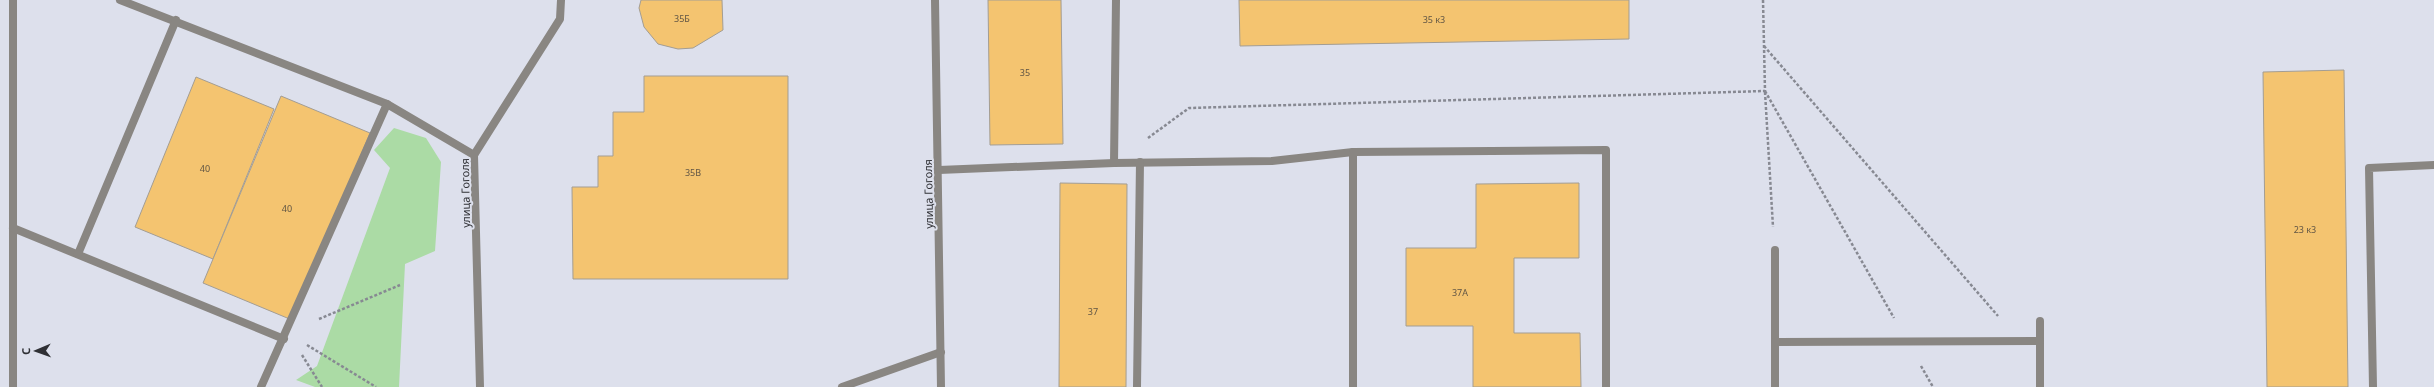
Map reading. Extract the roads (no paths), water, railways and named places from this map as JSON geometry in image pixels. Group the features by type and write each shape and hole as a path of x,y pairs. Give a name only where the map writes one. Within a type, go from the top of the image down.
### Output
{"street":[{"path":"13,0 13,387"},
{"path":"120,0 176,20 387,104 474,155"},
{"name":"улица Гоголя","path":"480,387 474,155 560,18 561,0"},
{"name":"улица Гоголя","path":"935,0 939,170 941,387"},
{"path":"1114,163 1116,0"},
{"path":"78,254 176,20"},
{"path":"261,387 286,336 387,104"},
{"path":"939,170 1140,162 1272,161 1354,152 1606,150 1606,387"},
{"path":"1353,387 1354,152"},
{"path":"1137,387 1140,162"},
{"path":"2373,387 2369,168 2434,165"},
{"path":"13,228 286,336"},
{"path":"1775,250 1775,387"},
{"path":"2040,321 2040,387"},
{"path":"1775,342 2040,341"},
{"path":"842,387 940,352"}]}
